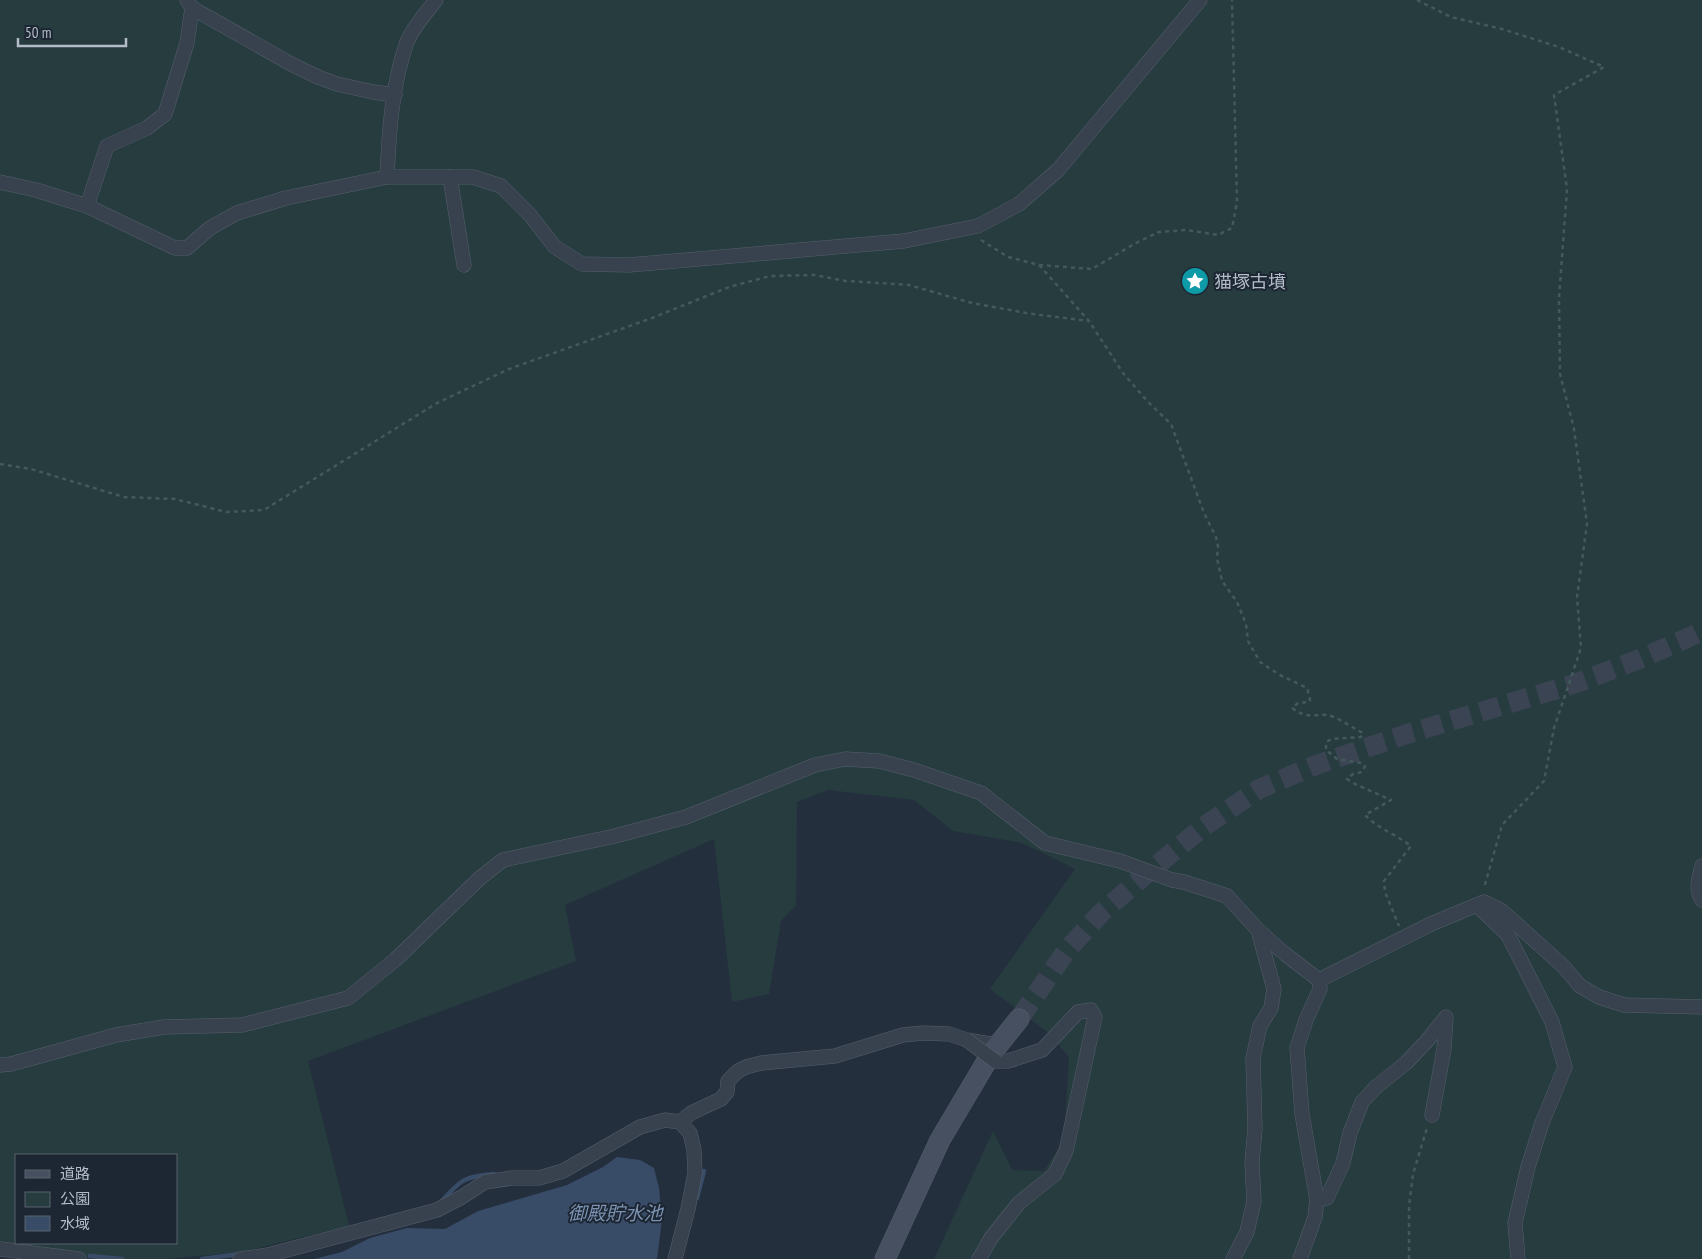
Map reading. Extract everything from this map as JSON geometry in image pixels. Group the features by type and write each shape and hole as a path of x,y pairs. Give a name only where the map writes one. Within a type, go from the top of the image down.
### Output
{"street":[{"path":"387,177 389,136 395,95 408,41 420,20 436,0"},
{"path":"0,182 36,190 87,206 175,248 187,248 210,228 237,213 286,198 387,177 473,177 501,186 530,215 555,247 582,264 629,265 904,241 978,226 1019,204 1058,170 1200,0"},
{"path":"87,206 107,146 146,128 165,114 187,43 190,4 291,64 318,77 337,84 395,95"},
{"path":"450,177 464,265"},
{"path":"0,1065 11,1064 116,1035 164,1027 242,1025 348,998 395,960 480,878 504,860 615,836 686,818 816,765 845,758 879,761 914,770 981,793 1045,843 1120,860 1172,880 1226,896 1258,930 1319,980 1320,989 1306,1020 1297,1048 1302,1114 1317,1200 1315,1218 1300,1259"},
{"path":"1702,866 1698,882 1698,894 1702,900"},
{"path":"1319,980 1431,924 1484,902 1502,912 1564,967 1580,986 1599,997 1624,1005 1702,1006"},
{"path":"1477,905 1508,935 1552,1022 1565,1067 1542,1123 1528,1167 1515,1223 1518,1259"},
{"path":"1233,1259 1247,1232 1254,1201 1252,1162 1255,1128 1253,1058 1260,1026 1271,1008 1274,989 1258,930"},
{"path":"967,1040 995,1061 1008,1061 1042,1050 1078,1012 1091,1010 1095,1017 1066,1151 1054,1174 1019,1203 991,1238 979,1259"},
{"path":"1317,1200 1326,1198 1335,1181 1343,1163 1350,1133 1362,1102 1376,1087 1406,1063 1446,1017 1444,1048 1432,1115"},
{"path":"885,1259 940,1140 991,1054 1018,1019"},
{"path":"680,1122 691,1113 721,1099 727,1092 728,1081 738,1072 746,1067 761,1063 835,1056 903,1035 923,1033 949,1034 967,1040 990,1044 1001,1042"},
{"path":"240,1259 268,1255 437,1210 485,1182 512,1178 539,1178 563,1171 640,1127 665,1120 680,1122 690,1133 694,1150 695,1173 675,1259"},
{"path":"0,1248 79,1259"}],"path":[{"path":"962,229 1008,257 1039,265 1092,269 1134,244 1159,232 1186,230 1218,235 1232,228 1237,202 1232,0"},
{"path":"1417,0 1451,17 1502,29 1559,47 1604,67 1554,95 1567,189 1559,298 1560,374 1574,429 1587,524 1577,597 1581,648 1554,728 1544,781 1502,826 1477,905"},
{"path":"1039,265 1089,321 1123,373 1148,402 1171,424 1204,512 1216,537 1218,546 1217,558 1222,581 1237,602 1246,624 1248,641 1260,662 1306,688 1310,699 1309,702 1298,703 1292,708 1299,713 1313,716 1329,716 1363,733 1361,737 1326,742 1326,750 1337,759 1361,763 1364,766 1362,772 1353,774 1347,779 1391,800 1365,815 1370,821 1400,837 1411,846 1384,881 1385,892 1398,920 1403,939"},
{"path":"0,464 31,469 124,497 175,499 226,512 264,510 437,404 508,369 652,318 729,288 770,276 814,275 845,281 909,285 972,303 1017,312 1089,321"},
{"path":"1409,1259 1409,1206 1413,1174 1432,1115"}],"green space":[{"path":"0,0 1702,0 1702,1259 934,1259 993,1131 1012,1170 1044,1171 1064,1140 1069,1057 1046,1031 990,989 1075,869 1022,843 953,831 914,800 828,790 797,802 796,905 781,921 769,994 732,1002 714,839 565,905 576,961 308,1061 349,1226 242,1252 164,1259 92,1259 0,1251"}],"water":[{"name":"御殿貯水池","path":"617,1157 640,1160 654,1168 659,1188 662,1219 657,1259 314,1259 342,1252 370,1238 407,1228 445,1229 478,1211 567,1185 603,1167"}],"waterway":[{"path":"697,1198 704,1171"},
{"path":"442,1201 464,1180 476,1176 494,1174"},
{"path":"202,1259 240,1254"},
{"path":"90,1256 122,1259"}],"tunnel":[{"path":"1019,1019 1067,950 1101,913 1203,827 1259,789 1316,765 1407,734 1574,684 1637,660 1702,631"}],"place":[{"name":"猫塚古墳","path":"1195,281"}]}
